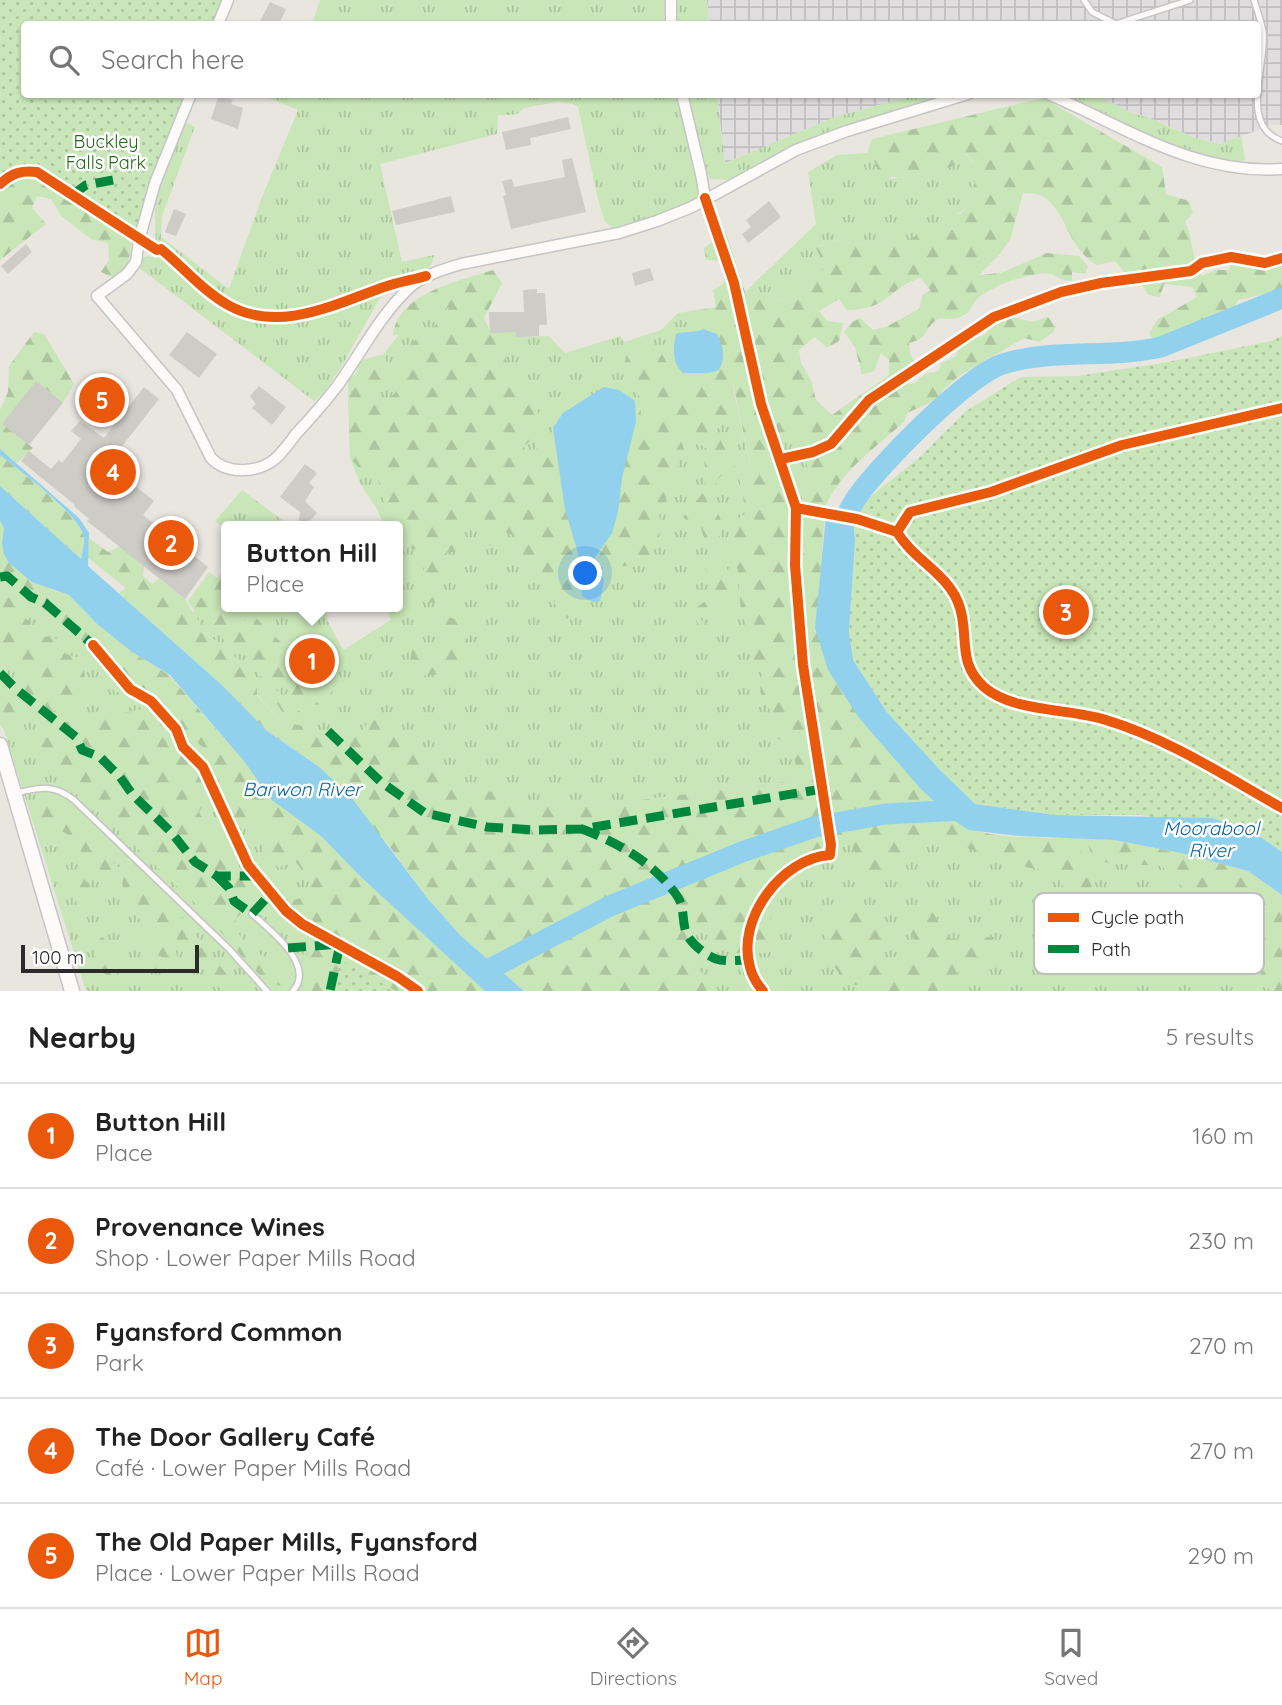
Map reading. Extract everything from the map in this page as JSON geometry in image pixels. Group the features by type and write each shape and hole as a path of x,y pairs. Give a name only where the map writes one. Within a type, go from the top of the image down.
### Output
{"street":[{"path":"219,21 228,0"},
{"path":"671,0 671,21"},
{"path":"189,98 155,183 139,240 136,262 127,274 97,296 177,390 211,458 217,464 246,471 261,467 275,458 338,384 366,339 394,305 418,281 435,272 461,264 619,233 657,221 692,207 796,150 847,131 955,98"},
{"path":"683,98 705,198"},
{"path":"1057,98 1164,148 1216,166 1282,169"},
{"path":"0,745 72,991"}],"lane":[{"path":"1084,0 1092,12 1110,21"},
{"path":"1125,21 1190,0"},
{"path":"1254,0 1260,21"},
{"path":"1256,21 1257,10"},
{"path":"1261,25 1261,60"},
{"path":"1256,98 1258,102"},
{"path":"1258,98 1261,124 1267,133 1282,141"},
{"path":"15,793 52,788 74,800 195,915 267,991"},
{"path":"252,914 288,948 300,975 300,981 293,991"}],"shaded area":[{"path":"707,0 1282,0 1282,125 1271,125 1221,144 1195,138 1102,98 1261,98 1261,21 709,21"},
{"path":"717,98 905,98 835,117 725,163"}],"green space":[{"path":"0,0 6,0 21,49 18,102 137,211 128,266 112,277 101,272 109,260 108,243 91,239 62,217 51,199 37,196 32,208 46,224 0,260"},
{"name":"Buckley Falls Park","path":"0,0 228,0 219,21 21,21 21,98 190,98 136,236 33,177 24,174 0,180"},
{"path":"320,0 707,0 709,21 313,21"},
{"path":"269,98 684,98 706,194 669,212 612,228 604,220 578,107 557,102 524,108 517,114 498,115 497,134 380,164 402,262 434,255 432,263 423,272 382,282 336,306 303,312 260,311 225,298 163,248 156,249 155,210 159,190 183,125 188,123 195,127 162,216 161,237 229,289 262,197 298,110"},
{"path":"689,98 717,98 725,163 835,117 905,98 955,98 831,134 732,180 710,179"},
{"path":"1043,98 1162,167 1166,194 1189,201 1193,213 1185,222 1202,276 1215,270 1229,270 1236,253 1282,266 1282,290 1238,300 1229,317 1157,343 1149,334 1157,320 1197,297 1192,287 1164,284 1160,297 1148,295 1137,277 1125,273 1115,261 1097,265 1087,258 1049,201 1038,194 1023,193 1010,240 979,275 1001,273 1047,253 1079,256 1088,266 1085,274 1072,272 1072,281 1043,273 1023,277 983,294 965,315 937,320 923,336 909,343 910,354 914,360 909,384 915,383 925,374 939,371 941,363 955,357 958,348 1013,317 1032,322 1048,317 1056,327 1053,332 1040,342 1024,338 959,376 936,400 907,413 904,422 838,484 824,510 800,507 809,474 800,436 765,446 779,487 802,517 825,514 816,630 956,822 968,828 998,835 1078,838 1094,893 1066,893 1056,873 1009,864 933,835 892,840 913,860 885,871 859,870 852,841 807,854 774,875 767,953 734,953 703,932 681,943 715,991 524,991 461,936 428,899 389,846 318,766 267,731 223,686 119,593 126,588 88,558 89,538 108,552 120,546 144,565 143,576 152,584 159,579 185,599 207,635 230,650 257,687 257,695 280,721 308,727 336,742 343,732 362,730 372,718 404,733 434,763 455,766 464,785 561,810 798,780 793,748 773,735 777,718 761,693 762,674 753,660 752,640 741,613 738,571 729,541 735,521 746,513 738,471 750,465 733,383 729,414 715,431 735,466 735,474 731,478 721,476 716,482 718,495 715,505 723,526 716,546 708,550 701,528 692,525 683,517 692,503 702,495 706,477 704,458 711,451 697,443 686,432 678,434 685,451 677,456 678,466 671,472 673,487 665,490 667,506 659,515 661,530 654,548 640,566 619,566 588,553 585,584 573,600 574,612 567,619 554,603 559,592 539,584 525,573 524,542 506,532 490,546 475,526 458,519 464,536 464,550 441,554 441,603 423,602 420,587 424,570 421,551 409,548 403,535 403,521 394,510 385,508 376,472 363,472 350,458 348,379 357,373 358,361 384,354 387,363 378,398 388,399 396,392 403,356 416,339 434,327 450,307 408,331 393,336 397,321 406,309 417,299 447,284 493,270 502,283 484,318 491,333 509,345 506,360 536,400 538,434 524,446 527,462 545,476 535,442 544,437 562,444 626,405 641,410 640,423 650,428 652,412 624,374 626,356 639,348 657,349 680,384 688,392 692,389 693,379 701,366 706,332 716,307 713,290 724,283 722,261 706,260 704,248 726,232 745,292 765,295 793,306 804,275 826,269 816,248 834,240 860,244 884,239 896,246 938,227 947,211 960,214 969,206 978,168 966,153 953,166 940,171 933,167 926,185 900,177 880,177 873,157 867,153 872,139","holes":["920,278 931,291 923,294 919,309 886,327 873,330 860,318 851,323 844,332 855,347 862,375 874,371 881,353 889,360 889,375 832,415 816,400 811,380 801,363 799,350 815,337 827,348 839,341 843,323 827,321 819,311 839,299 847,310 872,306"]},
{"path":"1063,98 1102,98 1195,138 1220,144 1241,136 1245,160 1227,161 1205,157 1123,126"},
{"path":"867,153 873,156 878,167 891,179 900,177 926,185 933,167 940,171 953,166 965,153 978,168 969,206 938,227 896,246 884,239 860,244 834,240 817,247 826,270 804,275 794,306 765,295 745,292 816,224 808,172 837,155"},
{"path":"160,251 227,309 251,316 294,318 338,312 385,289 341,367 324,392 314,401 138,267 142,258 155,258"},
{"path":"484,286 484,320 490,333 516,329 517,337 549,336 565,353 620,336 624,342 661,330 678,313 716,307 750,466 738,471 799,780 561,810 436,776 410,786 308,727 280,721 257,694 230,650 207,635 193,612 221,573 221,612 326,612 327,620 343,650 391,620 388,612 403,612 403,521 382,521 361,485 350,458 348,401 422,304"},
{"path":"34,332 44,334 74,384 63,403 37,382 3,424 33,448 17,463 0,449 0,410 8,392 9,366"},
{"path":"1282,336 1282,852 1253,832 1139,815 1055,815 975,804 886,711 853,660 849,632 855,540 853,520 865,501 920,457 966,411 1021,377 1077,376 1163,363 1271,341"},
{"path":"801,435 809,474 800,507 824,510 825,514 802,518 779,488 765,446"},
{"path":"0,455 48,494 80,528 84,537 81,559 0,486"},
{"path":"242,490 283,521 221,521 221,525 215,521"},
{"path":"0,520 4,529 2,543 485,991 86,991 4,730 0,725"},
{"path":"0,552 9,563 45,588 69,595 97,624 132,652 169,675 243,760 272,800 321,836 360,876 485,991 300,991 304,977 295,953 307,955 314,921 291,910 290,901 311,895 308,879 296,862 278,867 263,851 277,828 265,819 250,824 232,822 210,753 183,731 162,704 147,692 114,692 108,669 84,642 66,625 36,610 0,578"},
{"path":"705,555 725,563 733,585 734,607 721,610 708,608 699,617 707,628 703,634 692,611 704,602 714,600 712,581 705,567"},
{"path":"209,572 221,581 221,612 231,612 243,620 257,619 290,651 305,660 311,674 307,683 322,678 333,690 329,704 311,705 308,718 299,711 283,713 268,690 273,687 282,695 288,694 292,689 278,681 270,682 259,675 250,657 235,653 188,601"},
{"path":"0,589 17,603 16,611 29,621 39,638 53,635 66,654 79,658 82,664 85,681 77,704 62,707 46,715 52,727 69,721 89,727 94,711 113,715 146,708 195,767 211,796 199,812 214,838 233,845 237,864 255,891 235,919 238,931 253,950 264,956 282,958 288,963 293,968 291,983 281,986 267,982 202,910 89,802 65,781 50,775 40,764 38,752 28,743 31,734 39,734 37,717 5,722 0,717 0,679 7,674 11,690 26,687 18,651 0,646"},
{"path":"441,616 455,619 468,639 468,656 455,661 451,673 413,677 410,665 412,647 437,644"},
{"path":"42,794 100,843 116,866 137,873 175,909 235,985 233,991 224,991 219,987 176,938 172,940 180,965 155,954 145,928 122,892 123,879 89,865 73,838 51,824 37,826 31,818 31,801"},
{"path":"841,832 1114,840 1282,895 1282,991 524,991"},
{"path":"1087,839 1114,840 1181,853 1248,871 1282,895 1282,991 1270,991 1261,974 1264,974 1264,893 1231,893 1209,886 1197,893 1190,893 1170,877 1162,866 1107,863 1091,854"},
{"path":"78,869 91,889 93,904 85,910 74,898 71,888 72,871"},
{"path":"821,904 840,912 866,913 882,939 876,960 901,959 917,950 907,917 931,910 950,939 994,937 988,951 967,964 938,991 879,991 872,985 846,985 831,961"},
{"path":"103,937 116,958 118,973 110,978 99,966 95,951 97,940"},
{"path":"340,960 396,991 336,991"}],"water":[{"path":"703,329 717,334 721,343 723,356 719,370 709,373 683,373 674,355 676,334"},
{"path":"604,387 619,390 635,401 636,422 612,533 594,559 592,570 600,571 604,580 600,601 593,602 582,596 578,553 565,509 553,428 563,413"},
{"name":"Barwon River","path":"0,449 79,518 89,533 88,566 223,686 267,731 318,766 351,797 428,899 461,936 524,991 485,991 360,876 321,836 272,800 243,760 170,675 132,652 97,624 69,595 32,582 9,563 2,543 4,529 0,520 0,486 81,559 84,537 72,517 48,493 0,455"},
{"path":"826,515 853,520 855,540 849,632 853,660 886,711 975,804 1055,815 1212,818 1253,832 1282,852 1282,895 1248,871 1181,853 1114,840 1019,836 969,830 956,822 920,788 859,718 828,670 815,628"}],"building":[{"path":"270,2 286,9 280,21 260,21"},
{"path":"218,98 233,100 231,104 243,108 238,129 211,119"},
{"path":"568,117 571,129 530,138 531,145 506,150 502,132"},
{"path":"572,158 586,212 511,229 502,181 512,179 514,187 565,177 562,160"},
{"path":"451,196 455,212 396,225 392,211"},
{"path":"769,201 781,217 748,243 742,234 751,227 746,220"},
{"path":"174,209 186,214 176,236 165,232"},
{"path":"26,244 32,252 8,274 1,266"},
{"path":"650,268 654,280 635,286 632,273"},
{"path":"537,289 537,293 545,293 547,325 539,325 539,336 516,337 516,332 490,333 489,312 524,312 523,290"},
{"path":"187,332 217,354 199,378 169,355"},
{"path":"36,381 63,403 29,445 2,424"},
{"path":"259,386 286,407 272,425 252,408 256,404 250,396"},
{"path":"144,387 159,399 108,464 154,501 143,515 208,567 185,599 87,521 89,519 75,505 21,461 29,451 51,469 59,460 62,463 81,439 71,431 80,421 104,438"},
{"path":"305,464 317,473 309,483 314,487 305,501 317,513 310,521 300,521 300,512 280,497"}],"waterway":[{"name":"Moorabool River","path":"838,544 844,521 866,485 923,424 987,372 1003,364 1042,356 1141,351 1161,347 1282,298"},
{"path":"484,972 610,906 742,852 814,827 886,814 963,810"}],"marked path":[{"path":"72,195 86,185 113,180"},
{"path":"0,577 7,576 31,597 45,603 93,645"},
{"path":"0,673 77,738 82,750 100,757 133,795 171,832 195,862 217,876 255,876"},
{"path":"328,731 381,782 425,813 487,827 582,829 822,789"},
{"path":"582,829 631,853 663,879 679,900 687,934 702,951 720,960 748,960"},
{"path":"217,876 229,888 234,901 252,914 271,893"},
{"path":"288,948 340,944 330,991"}],"cycle path":[{"path":"0,184 17,173 37,172 157,250 161,249 210,293 247,313 267,317 307,313 389,285 426,276"},
{"path":"705,198 734,283 761,404 796,508 795,565 803,665 831,845 830,855 795,867 780,879 757,911 747,949 752,974 763,991"},
{"path":"781,459 813,452 831,444 869,400 994,317 1061,292 1101,283 1191,271 1202,263 1231,257 1265,263 1282,258"},
{"path":"897,532 910,512 991,492 1122,445 1282,408"},
{"path":"796,508 857,519 897,532 955,596 963,619 965,649 970,669 984,687 996,695 1026,706 1092,716 1152,737 1282,808"},
{"path":"93,645 130,689 151,701 176,729 183,747 203,767 248,865 286,911 302,924 398,977 418,991"}],"place":[{"name":"The Old Paper Mills, Fyansford","path":"102,400"},
{"name":"The Door Gallery Café","path":"113,472"},
{"name":"Provenance Wines","path":"171,543"},
{"name":"Fyansford Common","path":"1066,612"},
{"name":"Button Hill","path":"312,661"}]}
